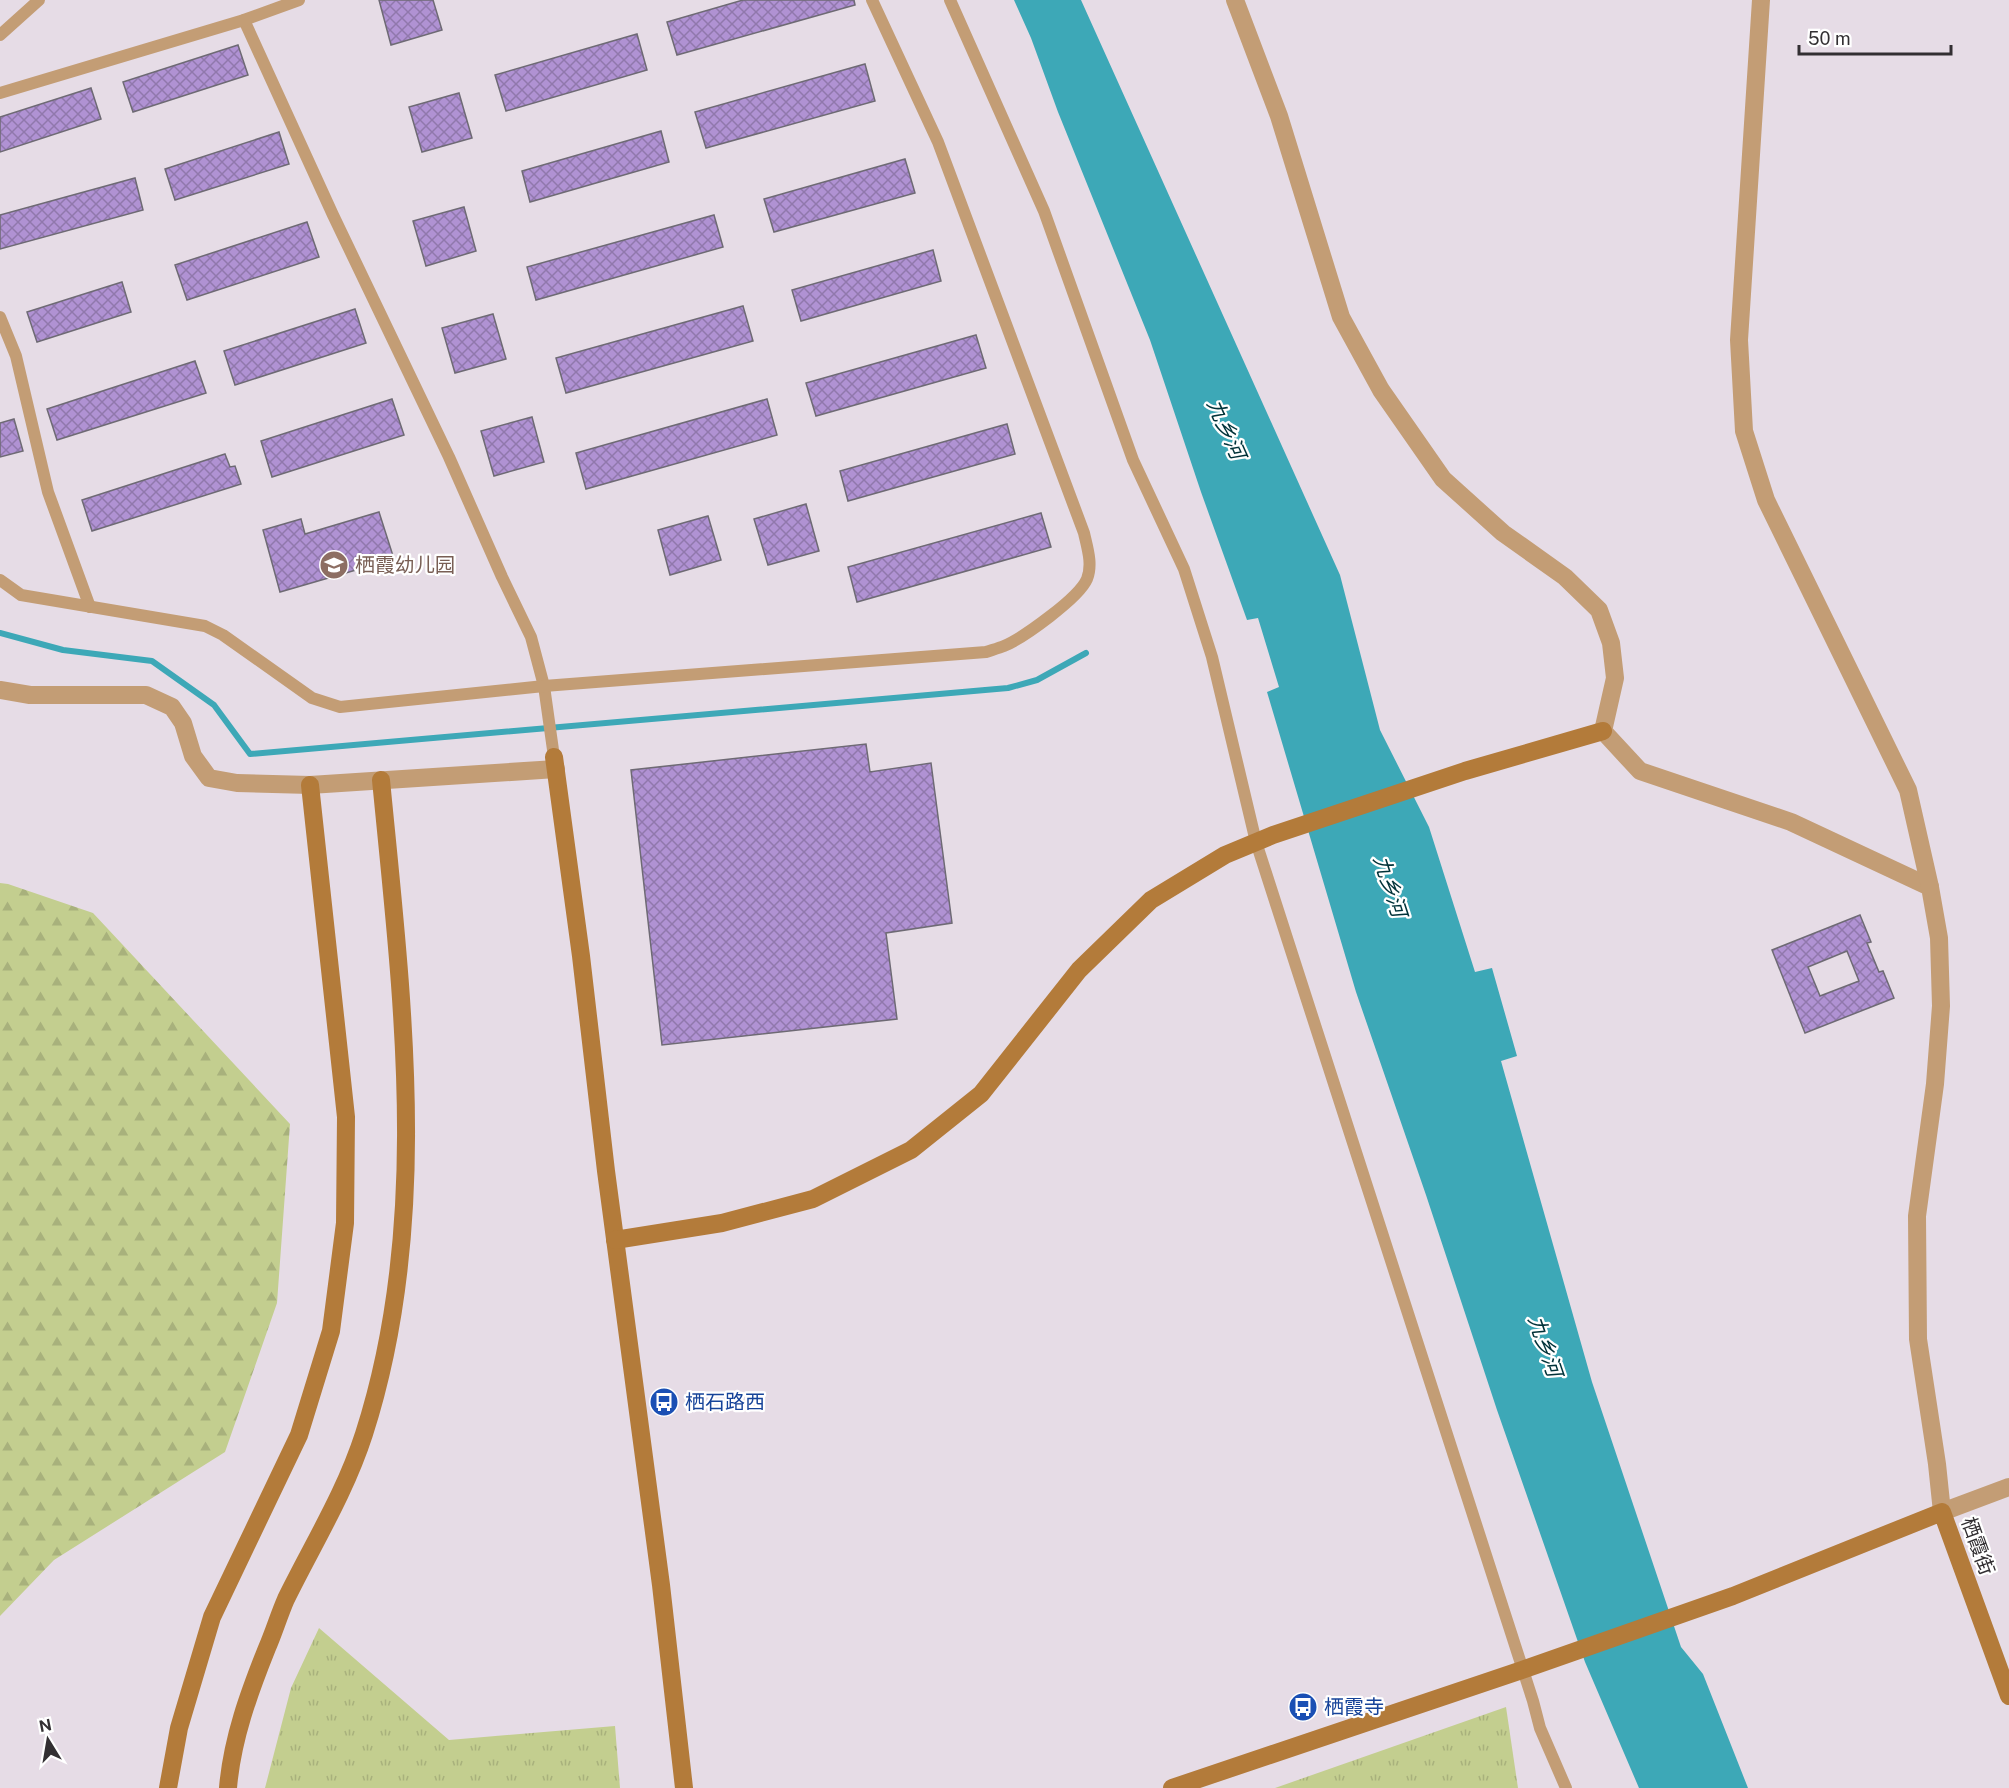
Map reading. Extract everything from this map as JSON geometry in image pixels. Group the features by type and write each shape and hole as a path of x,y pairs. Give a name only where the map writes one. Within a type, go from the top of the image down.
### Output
{"street":[{"path":"1235,0 1279,116 1341,317 1381,390 1443,479 1503,533 1564,577 1599,610 1611,643 1615,678 1603,732"},
{"path":"1761,0 1739,340 1744,431 1766,500 1908,790 1930,887 1939,938 1941,1006 1935,1084 1917,1216 1918,1339 1942,1512"},
{"path":"0,690 30,695 146,695 172,707 183,723 193,756 209,777 237,783 310,785 555,763 661,1585 684,1788"},
{"path":"615,1240 722,1223 813,1199 911,1150 981,1094 1079,970 1151,900 1225,855 1265,838 1465,771 1603,732"},
{"path":"1603,732 1641,771 1791,822 1930,887"},
{"path":"228,1788 230,1764 254,1682 286,1600 339,1498 364,1436 384,1367 395,1296 405,1198 405,1084 399,963 381,780"},
{"path":"168,1788 179,1728 212,1617 299,1435 331,1330 345,1223 346,1118 310,785"},
{"path":"1172,1788 1733,1596 2009,1487"},
{"name":"栖霞街","path":"1942,1512 2009,1696"}],"lane":[{"path":"0,36 39,0"},
{"path":"0,93 244,20 299,0"},
{"path":"0,580 21,595 205,626 223,634 312,698 340,707 544,686 986,652 1005,646 1075,596 1087,578 1089,558 1084,532 938,142 872,0"},
{"path":"950,0 1044,211 1134,460 1184,569 1540,1728 1566,1788"},
{"path":"244,20 531,637 544,686 555,763"},
{"path":"0,318 16,356 48,492 90,607"}],"green space":[{"path":"0,883 93,913 290,1124 277,1303 225,1452 54,1560 0,1616"},
{"path":"319,1628 449,1740 615,1726 620,1788 265,1788 291,1688"},
{"path":"1506,1707 1518,1788 1275,1788"}],"water":[{"name":"九乡河","path":"1014,0 1081,0 1340,575 1380,730 1429,827 1475,972 1492,968 1517,1056 1501,1061 1592,1382 1681,1647 1703,1674 1748,1788 1639,1788 1585,1662 1356,992 1267,692 1279,687 1258,618 1247,620 1150,340"}],"building":[{"path":"379,0 433,0 442,30 391,45"},
{"path":"743,0 854,0 855,5 677,55 667,22"},
{"path":"637,34 647,70 506,111 495,75"},
{"path":"238,45 248,75 133,112 123,82"},
{"path":"865,64 875,101 706,148 695,112"},
{"path":"91,88 101,119 0,152 0,117"},
{"path":"459,93 472,138 422,152 409,107"},
{"path":"661,131 669,162 530,202 522,171"},
{"path":"279,132 289,164 175,200 165,169"},
{"path":"905,159 915,193 774,232 764,199"},
{"path":"135,178 143,210 0,249 0,215"},
{"path":"464,207 476,251 426,266 413,221"},
{"path":"714,215 723,247 536,300 527,267"},
{"path":"307,222 319,257 187,300 175,265"},
{"path":"933,250 941,281 801,321 792,290"},
{"path":"122,282 131,312 37,342 27,312"},
{"path":"743,306 753,341 566,393 556,358"},
{"path":"355,309 366,343 235,385 224,351"},
{"path":"493,314 506,359 455,373 442,328"},
{"path":"976,335 986,368 816,416 806,383"},
{"path":"195,361 206,393 57,440 47,409"},
{"path":"392,399 404,435 272,477 261,441"},
{"path":"767,399 777,435 586,489 576,453"},
{"path":"532,417 544,462 494,476 481,431"},
{"path":"14,419 23,451 0,457 0,423"},
{"path":"1007,424 1015,454 848,501 840,471"},
{"path":"225,454 230,467 235,466 241,484 92,531 82,500"},
{"path":"806,504 819,551 768,565 754,519"},
{"path":"379,512 394,559 280,592 263,530 301,519 305,534"},
{"path":"1041,513 1051,547 857,602 848,567"},
{"path":"708,516 721,560 670,575 658,530"},
{"path":"866,744 870,772 931,763 952,923 886,933 897,1019 662,1045 631,770"},
{"path":"1860,915 1871,942 1867,943 1879,972 1883,971 1894,998 1805,1033 1772,950","holes":["1847,951 1859,981 1820,996 1808,967"]}],"waterway":[{"path":"0,633 63,650 152,661 214,705 250,754 1008,688 1037,680 1086,653"}],"place":[{"name":"栖霞幼儿园","path":"334,565"},
{"name":"栖石路西","path":"664,1402"},
{"name":"栖霞寺","path":"1303,1707"}]}
